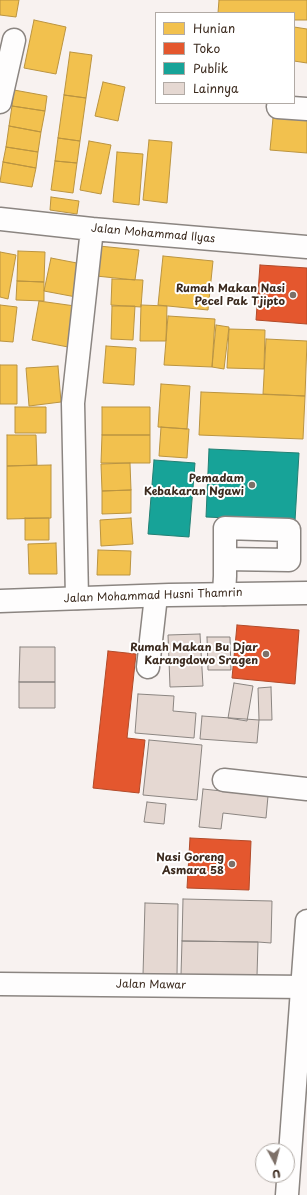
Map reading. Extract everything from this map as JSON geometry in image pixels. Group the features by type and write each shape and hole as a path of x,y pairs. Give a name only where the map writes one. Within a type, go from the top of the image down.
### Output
{"street":[{"path":"0,102 14,40"},
{"path":"278,107 307,109"},
{"name":"Jalan Mohammad Ilyas","path":"0,219 92,229 307,247"},
{"path":"77,598 73,403 92,229"},
{"path":"224,594 225,559"},
{"name":"Jalan Mohammad Husni Thamrin","path":"0,601 307,593"},
{"path":"148,667 156,596"},
{"path":"224,780 307,789"},
{"path":"287,1195 304,987 307,920"},
{"name":"Jalan Mawar","path":"0,984 304,987"}],"building: Hunian":[{"path":"0,0 19,0 16,17 0,15"},
{"path":"219,0 307,0 307,20 295,20 295,12 218,12"},
{"path":"34,20 66,27 56,74 24,68"},
{"path":"295,27 307,29 307,63 295,61"},
{"path":"70,52 92,55 86,98 64,95"},
{"path":"103,82 125,87 118,121 95,116"},
{"path":"14,90 47,96 45,111 12,106"},
{"path":"64,95 86,98 80,141 58,138"},
{"path":"12,106 45,111 41,132 9,126"},
{"path":"273,118 307,120 307,153 270,150"},
{"path":"9,126 41,132 38,152 6,147"},
{"path":"58,138 80,141 77,163 55,161"},
{"path":"149,140 172,142 167,203 143,200"},
{"path":"89,141 111,145 101,194 80,190"},
{"path":"6,147 38,152 36,168 3,162"},
{"path":"117,152 143,154 139,205 113,202"},
{"path":"55,161 77,163 73,193 51,190"},
{"path":"3,162 36,168 32,187 0,182"},
{"path":"51,197 79,201 77,214 50,210"},
{"path":"99,246 139,250 135,280 96,276"},
{"path":"18,251 45,252 44,282 17,281"},
{"path":"0,252 16,255 8,299 0,297"},
{"path":"163,256 213,261 208,310 158,305"},
{"path":"51,258 82,264 76,297 44,291"},
{"path":"112,279 143,280 141,307 111,305"},
{"path":"17,281 44,282 44,301 16,300"},
{"path":"39,301 75,306 68,347 32,340"},
{"path":"0,305 17,307 13,342 0,341"},
{"path":"141,305 167,306 166,341 140,341"},
{"path":"112,306 135,306 133,340 111,339"},
{"path":"168,316 215,319 212,367 164,365"},
{"path":"216,325 229,327 224,369 212,367"},
{"path":"229,329 265,330 264,369 227,368"},
{"path":"266,339 307,341 305,396 263,394"},
{"path":"106,346 136,348 134,385 103,383"},
{"path":"0,365 17,365 17,404 0,404"},
{"path":"58,366 61,402 29,406 26,368"},
{"path":"161,384 190,386 187,429 158,427"},
{"path":"201,392 305,396 303,439 199,435"},
{"path":"15,407 46,407 46,433 15,433"},
{"path":"102,407 150,407 150,435 102,435"},
{"path":"161,427 189,429 187,458 159,456"},
{"path":"7,435 36,435 37,465 7,466"},
{"path":"102,435 150,435 150,463 101,463"},
{"path":"130,463 131,490 102,491 101,464"},
{"path":"51,465 51,518 7,519 7,466"},
{"path":"131,490 131,513 102,514 102,491"},
{"path":"25,518 49,518 49,540 25,540"},
{"path":"131,518 133,544 101,546 100,520"},
{"path":"56,543 57,574 29,574 28,544"},
{"path":"98,550 131,551 130,575 97,575"}],"building: Toko":[{"path":"260,265 307,268 307,324 256,320"},
{"name":"Rumah Makan Bu Djar Karangdowo Sragen","path":"237,625 299,630 295,684 232,678"},
{"path":"108,651 136,654 127,738 145,740 139,793 93,788"},
{"path":"190,838 251,841 249,890 187,888"}],"building: Publik":[{"name":"Pemadam Kebakaran Ngawi","path":"209,449 299,453 295,521 206,517"},
{"path":"154,460 195,463 189,537 148,534"}],"building: Lainnya":[{"path":"200,634 203,686 170,687 168,635"},
{"path":"207,637 230,637 231,670 208,670"},
{"path":"20,647 55,647 55,682 19,682"},
{"path":"19,682 55,682 55,708 19,708"},
{"path":"234,683 253,686 247,721 228,718"},
{"path":"271,687 272,720 259,720 258,688"},
{"path":"138,694 174,696 173,711 196,713 194,738 135,733"},
{"path":"202,716 259,720 257,743 200,739"},
{"path":"149,740 202,745 197,800 143,795"},
{"path":"203,789 268,796 266,818 223,813 221,829 199,827"},
{"path":"147,802 166,804 164,824 144,822"},
{"path":"183,899 272,901 271,943 182,941"},
{"path":"145,903 178,904 177,976 143,975"},
{"path":"182,941 258,942 257,976 181,975"}],"place":[{"name":"Rumah Makan Nasi Pecel Pak Tjipto","path":"293,295"},
{"name":"Pemadam Kebakaran Ngawi","path":"252,485"},
{"name":"Rumah Makan Bu Djar Karangdowo Sragen","path":"266,654"},
{"name":"Nasi Goreng Asmara 58","path":"232,864"}]}
